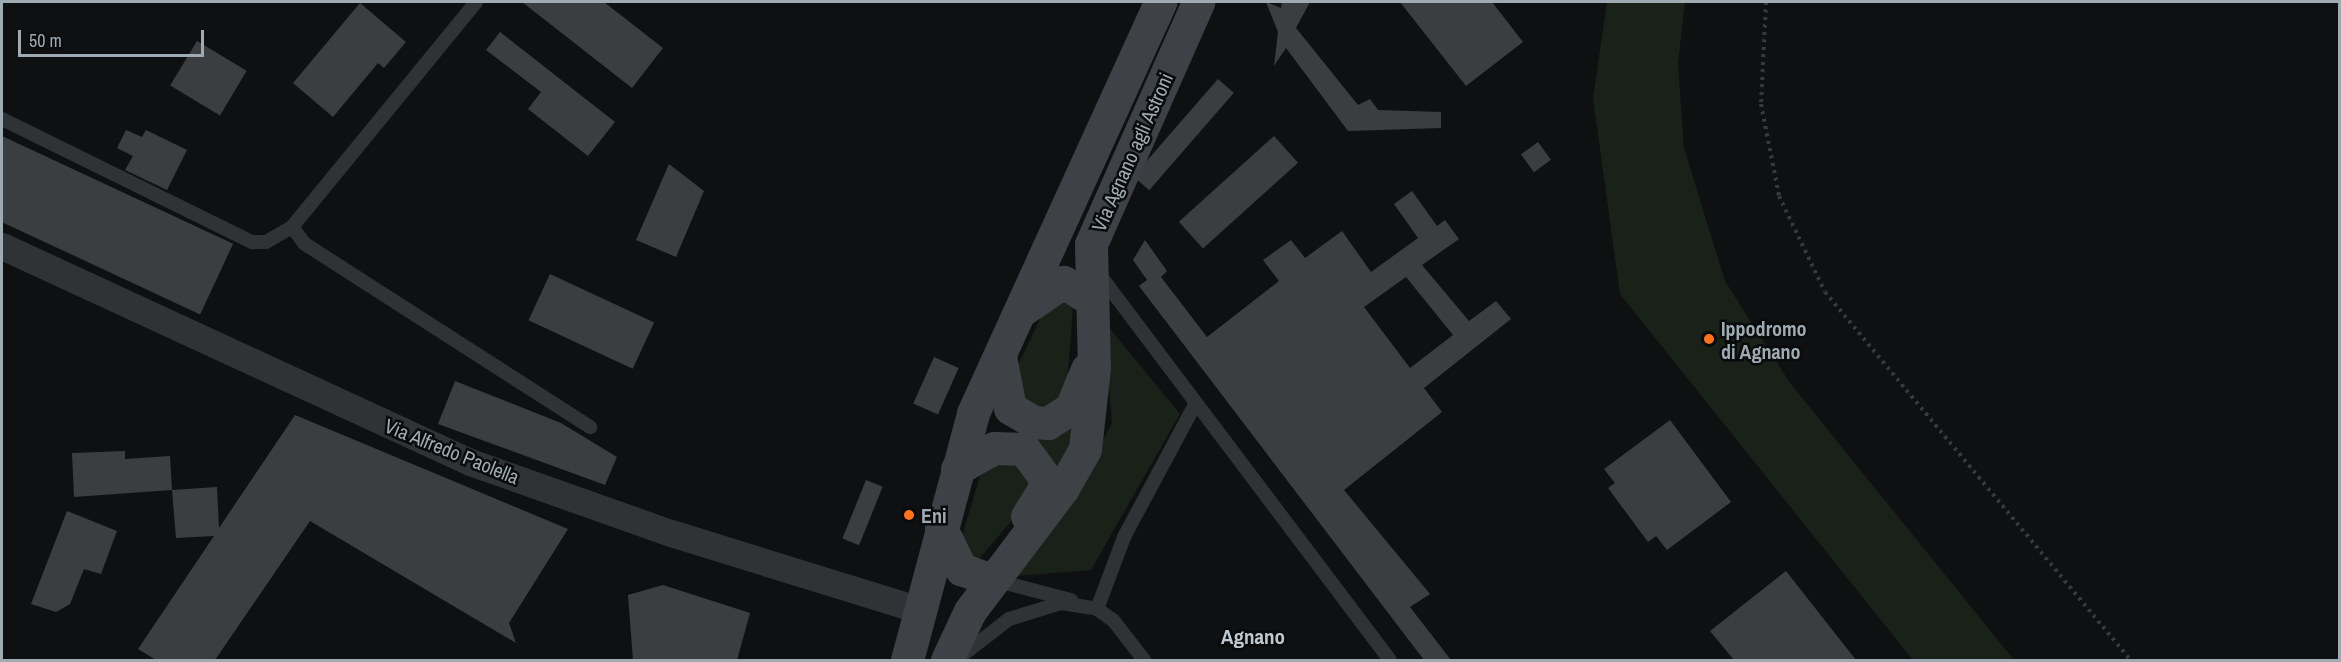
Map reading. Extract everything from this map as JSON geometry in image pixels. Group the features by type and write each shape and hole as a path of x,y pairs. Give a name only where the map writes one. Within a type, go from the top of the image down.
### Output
{"main road":[{"name":"Via Agnano agli Astroni","path":"907,660 973,413 1160,2"},
{"name":"Via Agnano agli Astroni","path":"947,660 992,580 1063,488 1085,449 1093,347 1089,298 1090,263 1102,214 1198,2"},
{"path":"1019,314 1063,282 1089,298"},
{"path":"1000,356 1010,408 1020,417 1048,423 1071,408 1093,347"},
{"path":"941,528 961,569 992,580 1006,542 1039,500 1044,477 1034,456 1015,446 994,448 957,469"}],"street":[{"name":"Via Alfredo Paolella","path":"2,246 470,462 671,533 920,610"}],"lane":[{"path":"2,119 252,242 278,239 292,227 476,2"},
{"path":"292,227 305,244 590,427"},
{"path":"1090,263 1390,660"},
{"path":"1097,609 1124,537 1196,403"},
{"path":"992,580 1097,609 1113,620 1144,660"},
{"path":"957,660 987,632 1027,609 1080,604"}],"path":[{"path":"1766,2 1761,104 1777,185 1825,292 2130,660"}],"shaded area":[{"name":"Ippodromo di Agnano","path":"1607,2 1685,2 1678,64 1684,148 1725,281 1790,383 2014,660 1913,660 1620,294 1593,98"},
{"path":"1074,293 1067,388 1054,407 1034,409 1021,402 1018,365 1048,302"},
{"path":"1103,320 1180,414 1091,570 1015,576 1075,493 1112,423"},
{"path":"1079,413 1076,444 1053,485 1054,466 1036,436"},
{"path":"1008,458 1031,477 1029,500 975,564 959,546 980,476"}],"building":[{"path":"522,2 604,2 663,48 632,88"},
{"path":"1266,2 1281,8 1282,2 1310,2 1296,28 1358,105 1370,99 1378,110 1441,112 1441,128 1348,131 1286,48 1274,66 1278,32"},
{"path":"1400,2 1492,2 1523,42 1466,86"},
{"path":"360,3 406,42 384,68 378,63 333,117 293,83"},
{"path":"500,32 615,122 588,156 528,109 541,92 486,50"},
{"path":"197,41 247,71 220,115 170,86"},
{"path":"1218,79 1234,93 1149,190 1133,176"},
{"path":"126,130 142,137 146,130 187,150 167,190 125,170 133,156 117,148"},
{"path":"2,136 233,244 200,314 2,222"},
{"path":"1274,136 1298,163 1203,248 1179,222"},
{"path":"1538,142 1551,160 1534,172 1521,154"},
{"path":"669,164 704,191 676,257 636,240"},
{"path":"1412,191 1437,226 1445,220 1459,239 1422,265 1469,321 1496,301 1511,319 1424,388 1442,412 1344,490 1430,594 1410,607 1451,660 1424,660 1139,286 1147,280 1133,260 1145,240 1167,271 1161,277 1207,337 1279,281 1263,260 1291,240 1305,258 1342,231 1371,272 1418,238 1394,204","holes":["1406,277 1453,335 1410,368 1364,307"]},
{"path":"550,274 654,323 633,369 528,320"},
{"path":"934,357 959,368 938,415 913,404"},
{"path":"455,381 561,423 617,457 605,485 438,424"},
{"path":"295,415 568,529 509,623 516,643 310,521 215,660 156,660 138,649 214,536 176,538 172,490 217,487 219,528"},
{"path":"1670,420 1731,502 1667,550 1656,536 1648,542 1608,488 1615,483 1604,469"},
{"path":"125,451 125,459 170,456 172,490 74,497 72,453"},
{"path":"866,480 883,487 859,545 842,538"},
{"path":"67,511 117,531 101,574 84,569 70,604 56,612 31,604"},
{"path":"1786,571 1856,660 1734,660 1710,631"},
{"path":"663,585 750,613 737,660 633,660 628,595"}],"place":[{"name":"Ippodromo di Agnano","path":"1709,339"},
{"name":"Eni","path":"909,515"}],"district":[{"name":"Agnano","path":"1253,637"}]}
